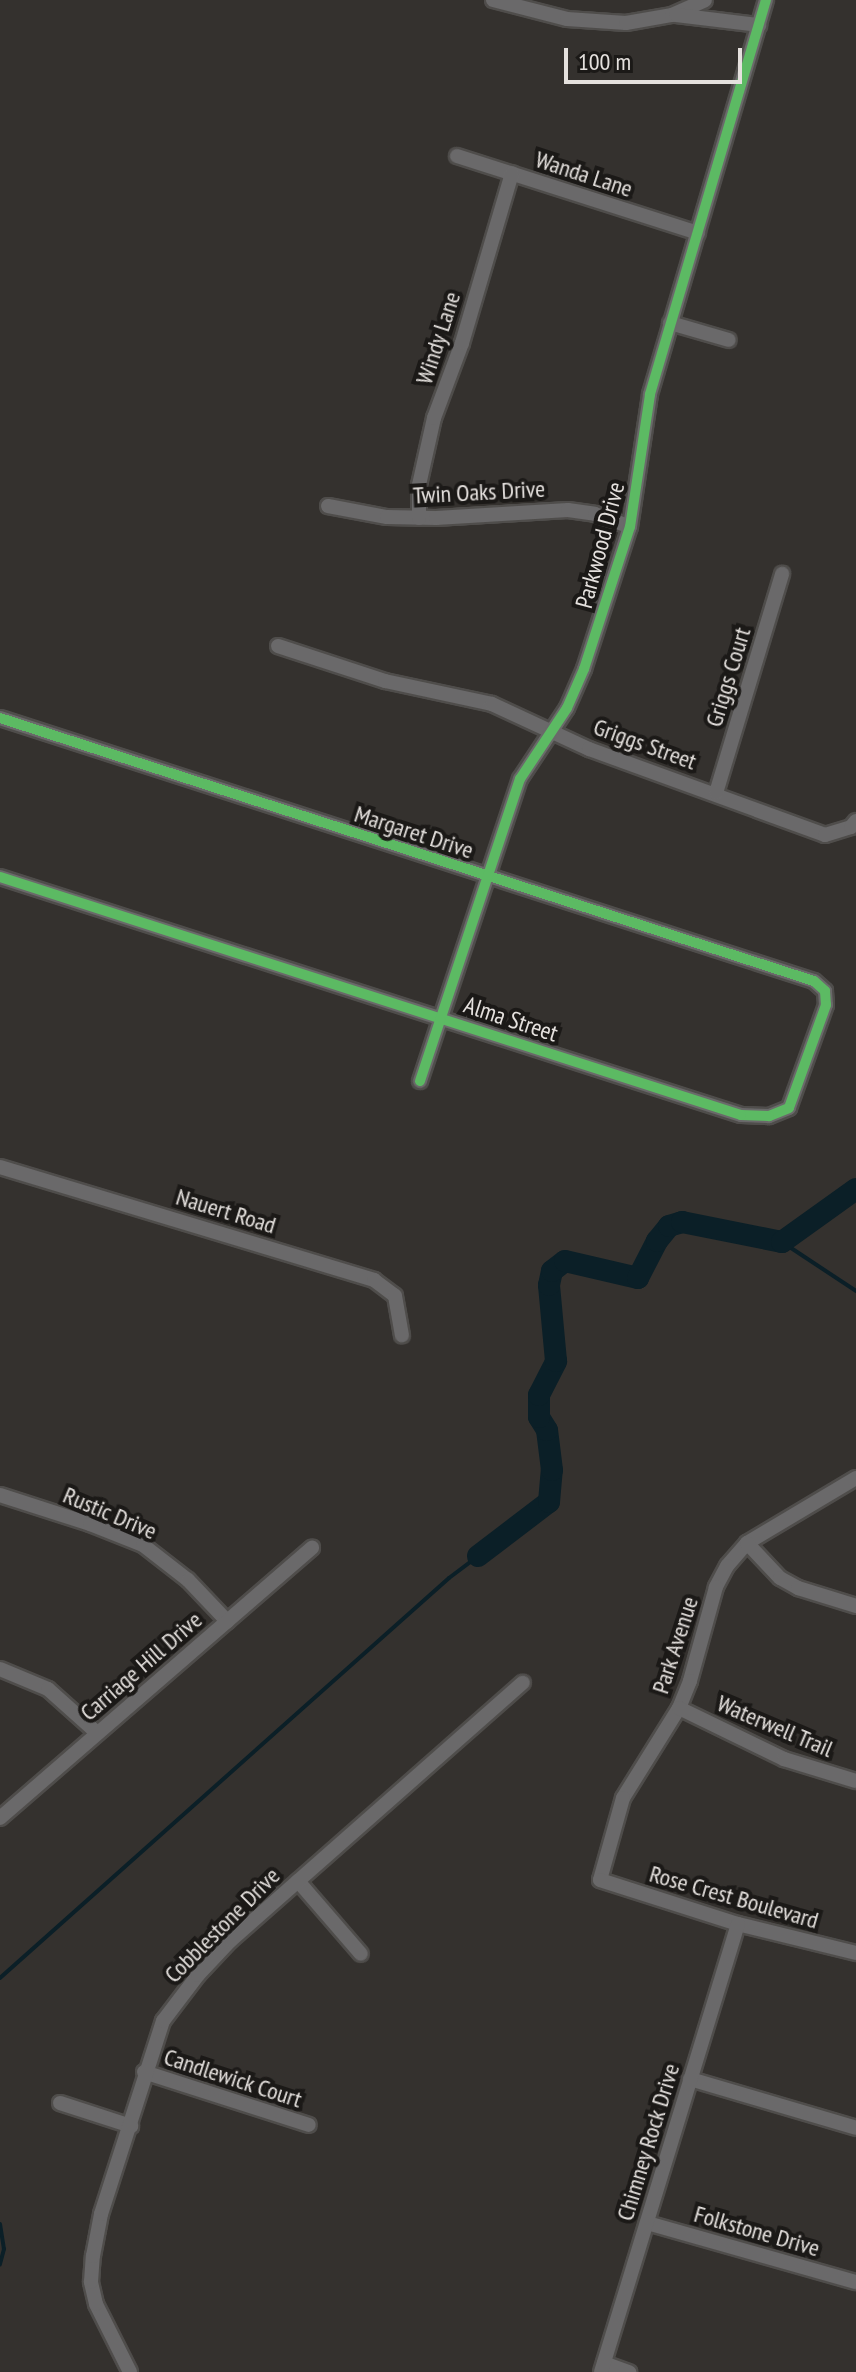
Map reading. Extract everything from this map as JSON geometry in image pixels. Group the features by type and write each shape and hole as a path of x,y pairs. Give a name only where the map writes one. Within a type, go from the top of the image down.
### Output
{"street":[{"path":"493,0 567,19 626,23 672,15 705,0"},
{"name":"Parkwood Drive","path":"420,1081 520,779 553,732 584,669 630,527 650,394 766,0"},
{"path":"672,15 759,25"},
{"name":"Wanda Lane","path":"457,156 698,233"},
{"name":"Windy Lane","path":"419,518 419,485 434,418 462,343 512,173"},
{"path":"670,323 729,340"},
{"name":"Twin Oaks Drive","path":"328,506 387,517 419,518 568,510 595,514 630,527"},
{"name":"Griggs Court","path":"716,793 782,574"},
{"name":"Griggs Street","path":"278,646 385,681 492,704 589,749 825,835 851,827 856,821"},
{"name":"Margaret Drive","path":"0,719 814,981 825,991 821,1026"},
{"name":"Alma Street","path":"0,877 757,1117 784,1113 789,1108 821,1026"},
{"name":"Nauert Road","path":"0,1167 374,1280 395,1296 402,1335"},
{"name":"Park Avenue","path":"600,1880 623,1798 679,1708 690,1681 716,1587 727,1566 747,1543 856,1478"},
{"name":"Rustic Drive","path":"0,1495 143,1545 188,1580 227,1621"},
{"path":"747,1543 780,1578 798,1588 856,1606"},
{"name":"Carriage Hill Drive","path":"0,1818 312,1548"},
{"path":"0,1669 48,1689 97,1733"},
{"name":"Cobblestone Drive","path":"130,2372 106,2328 91,2282 101,2214 131,2126 144,2072 163,2021 231,1940 523,1683"},
{"name":"Waterwell Trail","path":"679,1708 784,1759 856,1781"},
{"name":"Rose Crest Boulevard","path":"600,1880 738,1924 856,1953"},
{"path":"298,1881 361,1954"},
{"name":"Chimney Rock Drive","path":"603,2368 738,1924"},
{"name":"Candlewick Court","path":"144,2072 309,2125"},
{"path":"690,2079 856,2128"},
{"path":"60,2103 131,2126"},
{"name":"Folkstone Drive","path":"647,2223 856,2282"},
{"path":"603,2368 629,2372"}],"waterway":[{"path":"478,1556 549,1502 552,1470 547,1430 539,1417 539,1395 556,1361 549,1285 552,1271 565,1261 638,1278 657,1241 669,1226 682,1222 782,1242 856,1189"},
{"path":"782,1242 856,1291"},
{"path":"0,1978 449,1578 478,1556"},
{"path":"0,2224 4,2249 0,2264"}],"cycle path":[{"path":"420,1081 520,779 567,708 584,669 630,527 650,394 766,0"},
{"path":"0,718 814,981 825,991 826,1005 789,1108 769,1116 741,1115 0,877"}]}
